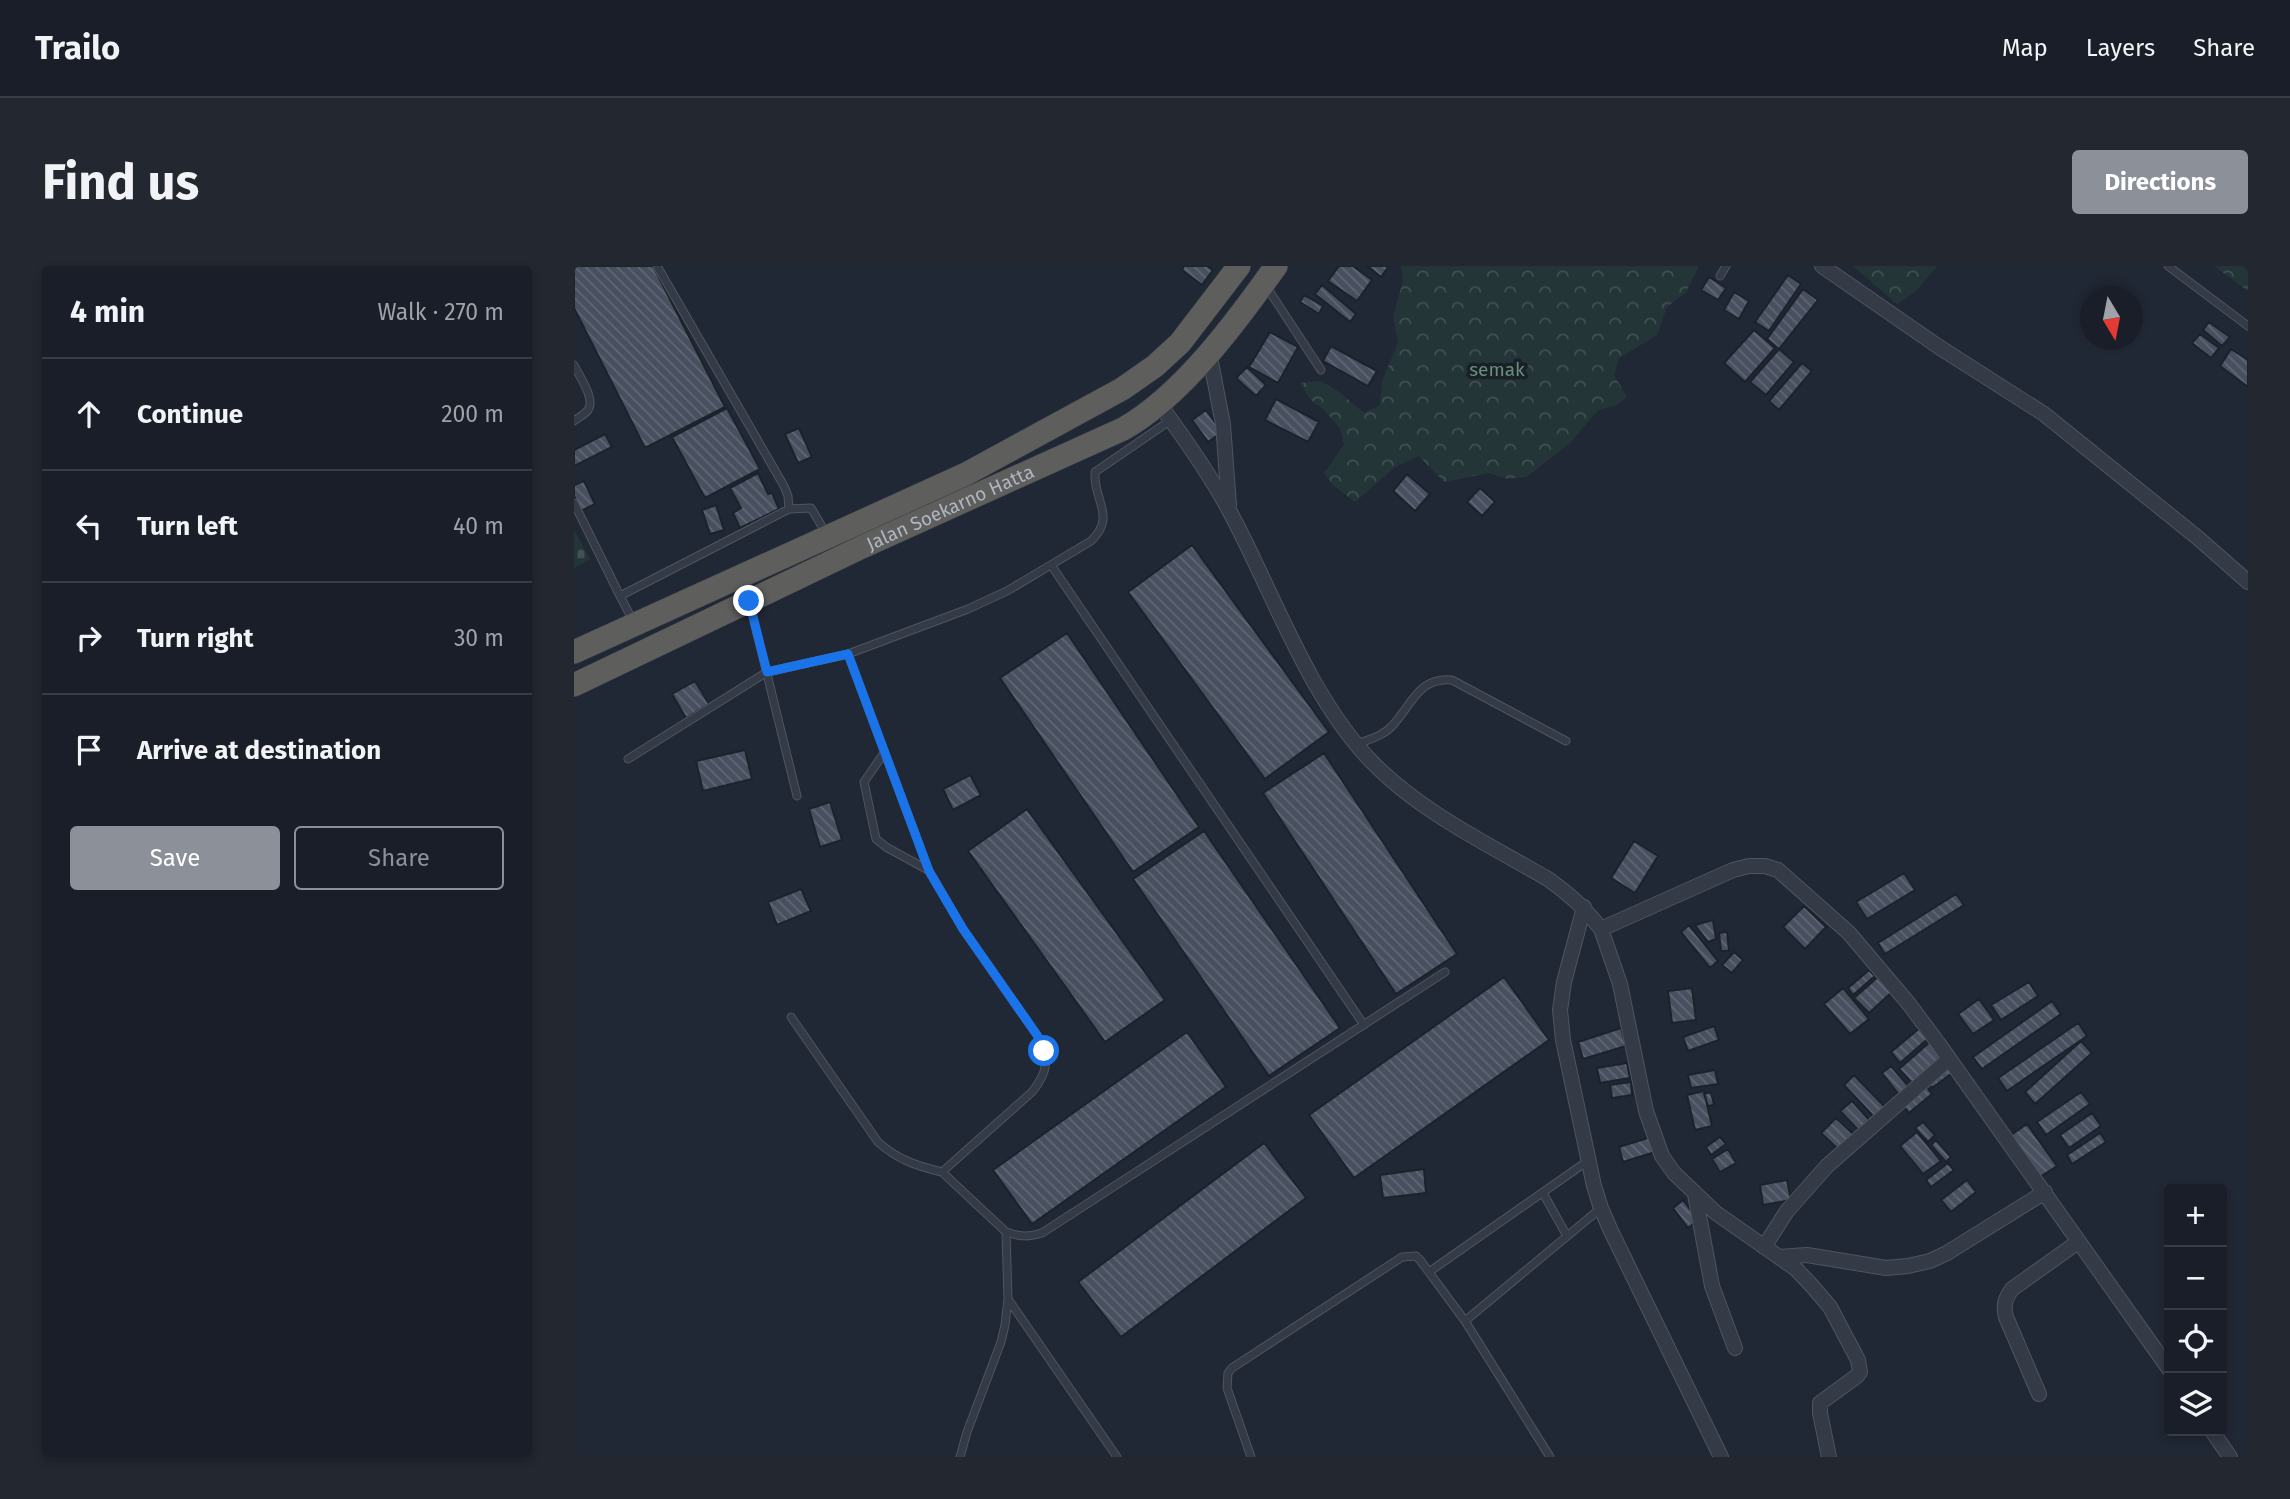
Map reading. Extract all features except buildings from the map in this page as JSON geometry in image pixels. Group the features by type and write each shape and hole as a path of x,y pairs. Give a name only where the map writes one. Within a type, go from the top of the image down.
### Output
{"highway":[{"name":"Jalan Soekarno Hatta","path":"574,652 966,474 1122,389 1155,366 1180,343 1239,266"},
{"name":"Jalan Soekarno Hatta","path":"574,685 862,547 1123,429 1144,417 1166,412 1270,274"}],"street":[{"path":"1822,266 1928,340 2044,414 2198,538 2248,582"},
{"path":"1209,352 1223,424 1230,510"},
{"path":"1166,412 1230,510 1311,674 1340,723 1371,762 1416,801 1548,879 1584,907 1601,929 1620,984 1646,1111 1662,1156 1695,1194 1736,1229 1796,1269 1829,1307 1858,1360 1860,1372 1857,1376 1820,1403 1829,1457"},
{"path":"1601,929 1733,870 1749,866 1765,866 1778,870 1849,933 1909,1004 2164,1362"},
{"path":"1584,907 1564,982 1560,1010 1563,1040 1589,1160 1601,1208 1721,1457"},
{"path":"1764,1247 1787,1211 1827,1166 1950,1059"},
{"path":"1779,1257 1807,1255 1886,1268 1930,1261 2045,1192"},
{"path":"1695,1194 1712,1286 1735,1348"},
{"path":"2039,1394 2006,1317 2003,1308 2005,1299 2012,1289 2078,1242"},
{"path":"2215,1436 2230,1457"}],"lane":[{"path":"657,266 785,486 789,509"},
{"path":"1720,276 1726,266"},
{"path":"2168,266 2248,326"},
{"path":"1270,274 1321,370"},
{"path":"574,365 591,403 589,409 574,421"},
{"path":"628,759 767,672 848,654 968,608 1007,591 1091,541 1104,525 1095,472 1166,412"},
{"path":"574,503 635,623"},
{"path":"620,596 789,509 811,508 827,535"},
{"path":"1051,565 1364,1025"},
{"path":"749,601 797,796"},
{"path":"848,654 929,871 963,929 1037,1035 1044,1051 1046,1064 1042,1079 1032,1092 942,1172"},
{"path":"1357,744 1384,733 1424,686 1442,679 1452,680 1566,741"},
{"path":"884,752 864,782 874,836 886,847 929,871"},
{"path":"792,1017 878,1142 909,1163 942,1172 1006,1231 1030,1237 1042,1233 1445,972"},
{"path":"1429,1272 1589,1160"},
{"path":"1543,1193 1567,1236"},
{"path":"1465,1321 1601,1208"},
{"path":"960,1457 1001,1342 1008,1299 1006,1231"},
{"path":"1251,1457 1227,1388 1228,1373 1402,1257 1416,1256 1465,1321 1550,1457"},
{"path":"1008,1299 1117,1457"}],"green space":[{"name":"semak","path":"1401,266 1699,266 1686,292 1667,307 1657,335 1619,358 1614,375 1627,397 1617,405 1598,410 1570,443 1526,477 1508,479 1489,473 1444,482 1419,456 1395,467 1355,502 1333,485 1324,473 1344,445 1340,428 1311,400 1300,383 1321,381 1364,413 1380,405 1382,381 1398,343 1393,316 1403,281"},
{"path":"1853,266 1937,266 1916,291 1897,304"},
{"path":"2214,266 2248,266 2248,291"},
{"path":"574,530 590,559 574,568"}],"route":[{"path":"749,601 767,672 848,654 929,871 963,929 1037,1035 1044,1051"}]}
